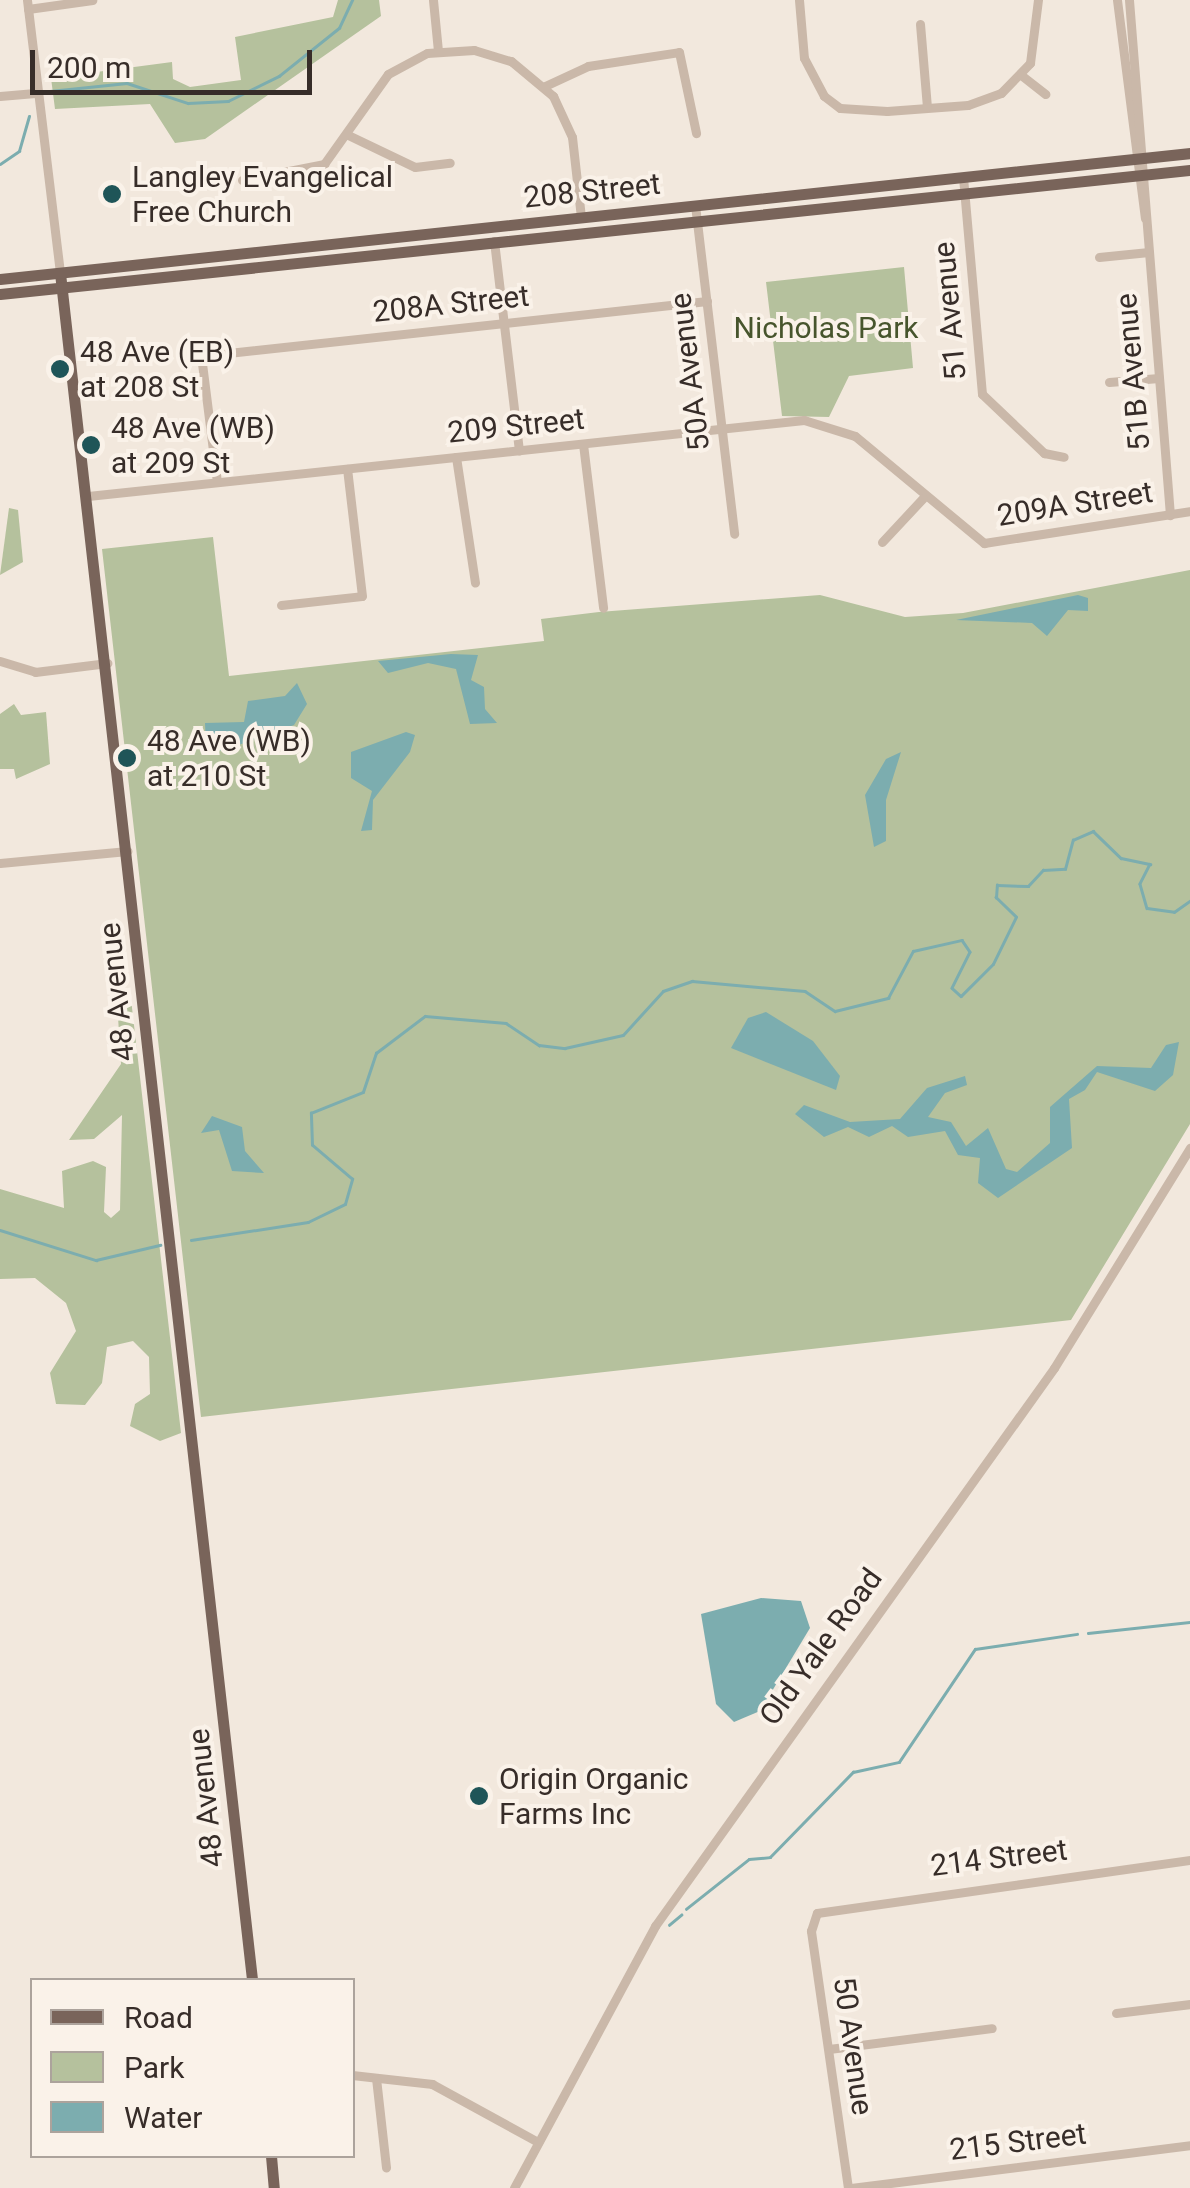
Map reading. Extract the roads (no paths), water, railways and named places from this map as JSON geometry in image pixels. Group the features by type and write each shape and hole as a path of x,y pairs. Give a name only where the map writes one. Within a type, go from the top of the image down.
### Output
{"main road":[{"name":"208 Street","path":"0,279 1190,153"},
{"name":"208 Street","path":"0,294 1190,170"},
{"name":"48 Avenue","path":"60,273 107,663 252,1978"},
{"path":"271,2158 274,2188"}],"street":[{"path":"27,4 92,0"},
{"path":"433,0 438,51"},
{"path":"799,0 804,58 831,103 928,107 968,106 1022,75 1038,38 1038,0"},
{"name":"51B Avenue","path":"1116,0 1147,226 1170,515"},
{"name":"51B Avenue","path":"1129,0 1138,159"},
{"name":"48 Avenue","path":"27,4 60,273"},
{"path":"920,24 928,107"},
{"path":"242,180 314,170 346,134 377,83 438,51 500,56 545,86 572,137 581,217"},
{"path":"545,86 588,66 679,52 696,133"},
{"path":"1022,75 1045,94"},
{"path":"0,96 38,93"},
{"path":"346,134 416,167 450,163"},
{"name":"51 Avenue","path":"963,177 982,394 1044,454 1064,457"},
{"name":"50A Avenue","path":"696,205 734,534"},
{"path":"494,241 519,451"},
{"path":"1100,257 1149,252"},
{"name":"208A Street","path":"216,482 201,356 707,301"},
{"path":"1109,382 1159,378"},
{"name":"209 Street","path":"88,496 722,429 836,426 923,498"},
{"path":"584,444 603,608"},
{"path":"456,458 475,583"},
{"path":"281,605 362,596 348,468"},
{"path":"882,542 923,498"},
{"name":"209A Street","path":"923,498 966,535 997,546 1190,511"},
{"path":"0,661 35,672 107,663"},
{"path":"0,863 128,851"},
{"name":"Old Yale Road","path":"514,2188 664,1912 1054,1368 1190,1148"},
{"name":"214 Street","path":"817,1913 1190,1860"},
{"name":"50 Avenue","path":"817,1913 811,1931 850,2188"},
{"path":"1116,2013 1190,2004"},
{"path":"829,2049 992,2028"},
{"path":"355,2075 432,2084 538,2142"},
{"path":"376,2078 386,2167"},
{"name":"215 Street","path":"850,2188 1190,2145"}],"water":[{"path":"1078,595 1088,598 1088,611 1068,610 1047,636 1032,623 956,620"},
{"path":"478,655 471,680 484,687 485,709 497,723 470,724 456,669 428,663 388,673 378,661"},
{"path":"297,683 307,704 294,725 222,751 206,746 205,723 244,722 248,701 285,696"},
{"path":"406,732 415,735 410,752 373,800 372,830 361,831 372,791 351,778 351,752"},
{"path":"901,752 886,800 886,841 874,847 865,795 886,759"},
{"path":"766,1012 813,1041 840,1076 836,1090 731,1048 748,1018"},
{"path":"1179,1042 1173,1075 1155,1091 1097,1072 1085,1090 1069,1099 1072,1148 998,1198 978,1183 980,1158 958,1155 945,1131 908,1137 892,1126 869,1137 848,1127 824,1137 795,1114 804,1105 850,1122 900,1119 927,1088 965,1076 967,1085 945,1093 928,1117 951,1122 966,1146 988,1128 1006,1169 1017,1172 1050,1143 1050,1107 1097,1066 1151,1068 1166,1045"},
{"path":"212,1116 242,1127 245,1151 264,1173 232,1171 219,1130 201,1133"},
{"path":"761,1598 801,1601 810,1628 760,1711 734,1722 716,1704 701,1614"}],"waterway":[{"path":"50,91 127,83 188,103 228,101 279,76 339,28 352,0"},
{"path":"0,164 19,151 29,116"},
{"path":"191,1240 308,1222 345,1204 352,1179 312,1145 311,1113 363,1092 376,1053 425,1016 506,1023 539,1045 565,1048 623,1035 663,991 692,981 805,991 835,1011 888,998 913,951 962,940 970,952 952,988 961,996 993,964 1016,917 996,898 997,885 1028,886 1043,870 1065,869 1073,840 1093,831 1121,858 1150,864 1140,884 1147,908 1174,912 1190,901"},
{"path":"0,1230 96,1260 160,1245"},
{"path":"1088,1633 1190,1622"},
{"path":"686,1909 749,1859 770,1857 853,1772 899,1762 975,1649 1077,1634"},
{"path":"669,1925 681,1915"}],"place":[{"name":"Langley Evangelical Free Church","path":"112,194"},
{"name":"48 Ave (EB) at 208 St","path":"60,369"},
{"name":"48 Ave (WB) at 209 St","path":"91,445"},
{"name":"48 Ave (WB) at 210 St","path":"127,758"},
{"name":"Origin Organic Farms Inc","path":"479,1796"}],"park label":[{"name":"Nicholas Park","path":"826,328"}]}
